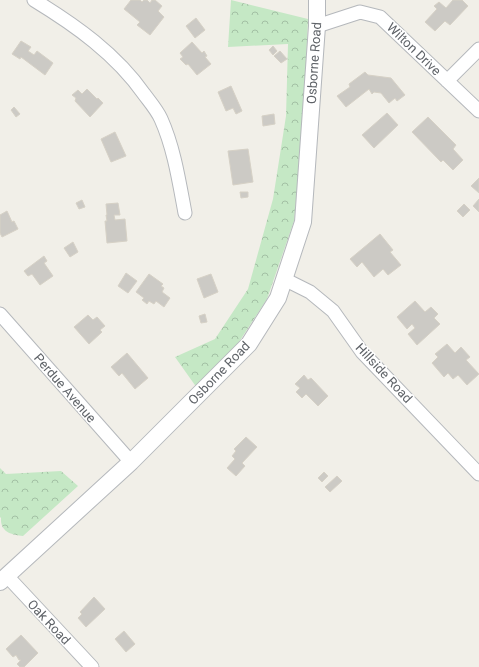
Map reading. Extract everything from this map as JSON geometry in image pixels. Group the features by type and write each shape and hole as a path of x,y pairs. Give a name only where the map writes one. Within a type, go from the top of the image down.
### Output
{"street":[{"path":"34,0 63,18 90,38 116,61 136,83 152,104 161,118 168,138 178,175 185,213"},
{"name":"Osborne Road","path":"3,579 131,462 249,344 278,298 303,222 317,26 317,0"},
{"name":"Wilton Drive","path":"317,26 360,12 380,17 479,110"},
{"path":"447,81 479,49"},
{"name":"Hillside Road","path":"284,279 310,292 333,311 362,352 479,474"},
{"name":"Perdue Avenue","path":"0,314 131,462"},
{"name":"Oak Road","path":"3,579 92,667"}],"green space":[{"path":"231,0 308,19 303,130 294,221 267,299 237,345 197,388 175,357 215,339 248,289 273,199 286,116 288,44 228,47"},
{"path":"0,468 6,474 61,471 78,486 23,536 15,535 5,530 1,523"}],"building":[{"path":"131,0 140,0 142,2 147,0 150,3 152,0 155,0 162,6 158,11 164,17 150,35 137,25 140,22 124,9"},
{"path":"453,0 462,0 468,6 450,25 445,21 435,31 425,22 437,9 434,6 439,2 446,8"},
{"path":"196,18 205,30 195,38 186,26"},
{"path":"21,41 31,47 28,51 34,55 37,51 53,63 45,75 21,57 20,59 12,54"},
{"path":"192,42 202,53 204,51 207,56 205,57 211,64 197,75 188,64 186,65 180,59 183,57 180,53"},
{"path":"273,46 277,51 273,55 269,50"},
{"path":"280,51 287,59 281,63 274,56"},
{"path":"365,72 368,75 391,78 405,95 397,101 395,98 389,103 381,93 374,92 372,94 369,89 346,107 337,96 350,87 349,84"},
{"path":"231,86 242,111 236,114 233,108 226,111 218,92"},
{"path":"87,89 103,103 90,117 75,101 76,98 72,95 78,90 82,94"},
{"path":"14,107 20,114 16,117 11,110"},
{"path":"387,113 398,125 374,148 362,135"},
{"path":"274,114 275,124 263,126 262,116"},
{"path":"428,117 456,145 453,149 463,160 453,170 443,160 441,162 412,132"},
{"path":"115,132 126,156 111,162 101,139"},
{"path":"248,149 253,182 233,185 228,151"},
{"path":"479,178 479,193 471,186"},
{"path":"240,192 248,192 248,197 241,198"},
{"path":"479,199 479,212 473,206"},
{"path":"82,200 85,207 79,209 76,203"},
{"path":"118,203 120,215 114,215 115,220 125,219 127,241 107,243 105,221 107,221 106,204"},
{"path":"464,204 470,210 463,217 457,211"},
{"path":"7,211 12,222 14,221 18,229 2,237 0,233 0,215"},
{"path":"380,234 393,250 390,252 401,265 388,275 383,269 374,277 362,262 357,267 350,259"},
{"path":"73,242 78,252 70,257 64,248"},
{"path":"44,256 47,261 44,263 53,276 40,285 32,274 28,276 24,271"},
{"path":"126,273 137,281 128,293 118,286"},
{"path":"149,274 163,284 161,286 164,288 162,292 170,298 164,307 156,301 154,304 149,301 147,304 142,300 144,298 136,292"},
{"path":"211,274 218,292 204,298 197,279"},
{"path":"415,301 425,312 431,307 438,314 434,318 440,324 417,345 408,334 415,328 412,324 407,329 397,317"},
{"path":"205,314 207,322 201,323 199,316"},
{"path":"88,315 93,320 97,317 105,326 100,330 102,332 89,344 74,327"},
{"path":"447,344 455,353 461,347 470,357 466,360 479,374 467,385 458,375 453,379 448,373 444,377 432,363 438,357 435,354"},
{"path":"127,353 148,378 135,389 122,373 119,376 111,367"},
{"path":"304,375 308,380 311,378 328,396 318,406 306,394 302,398 296,392 300,388 295,384"},
{"path":"246,437 257,447 242,463 245,466 236,476 227,468 235,459 232,456 236,451 234,449"},
{"path":"324,472 328,476 322,482 318,478"},
{"path":"337,476 342,481 330,492 325,487"},
{"path":"94,597 105,609 86,627 78,618 82,614 80,612"},
{"path":"124,631 135,644 126,652 115,639"},
{"path":"21,635 38,653 24,667 20,667 17,664 21,660 19,660 16,655 13,657 6,649"}]}
